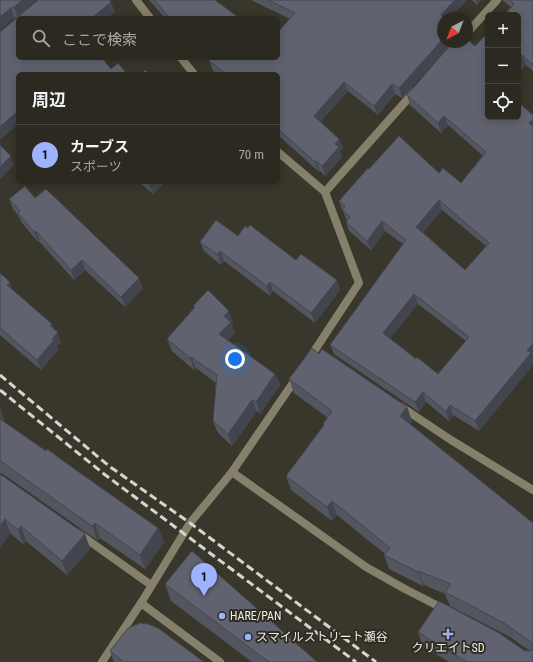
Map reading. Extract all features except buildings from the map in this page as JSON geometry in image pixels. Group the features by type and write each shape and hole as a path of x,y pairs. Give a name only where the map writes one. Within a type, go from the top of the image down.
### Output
{"street":[{"path":"136,0 148,16"},
{"path":"473,26 497,0"},
{"path":"183,60 192,72"},
{"path":"325,192 418,88"},
{"path":"102,662 141,603 190,523 232,472 319,351 359,283 325,192 280,154"},
{"path":"395,402 451,440 533,490"},
{"path":"232,472 366,567 454,615"},
{"path":"69,527 151,585"},
{"path":"141,603 220,662"}],"railway":[{"path":"0,375 109,466 190,523 376,662"},
{"path":"0,390 104,474 356,662"}],"place":[{"name":"カーブス","path":"204,596"},
{"name":"HARE/PAN","path":"222,616"},
{"name":"クリエイトSD","path":"448,634"},
{"name":"スマイルストリート瀬谷","path":"248,637"}]}
